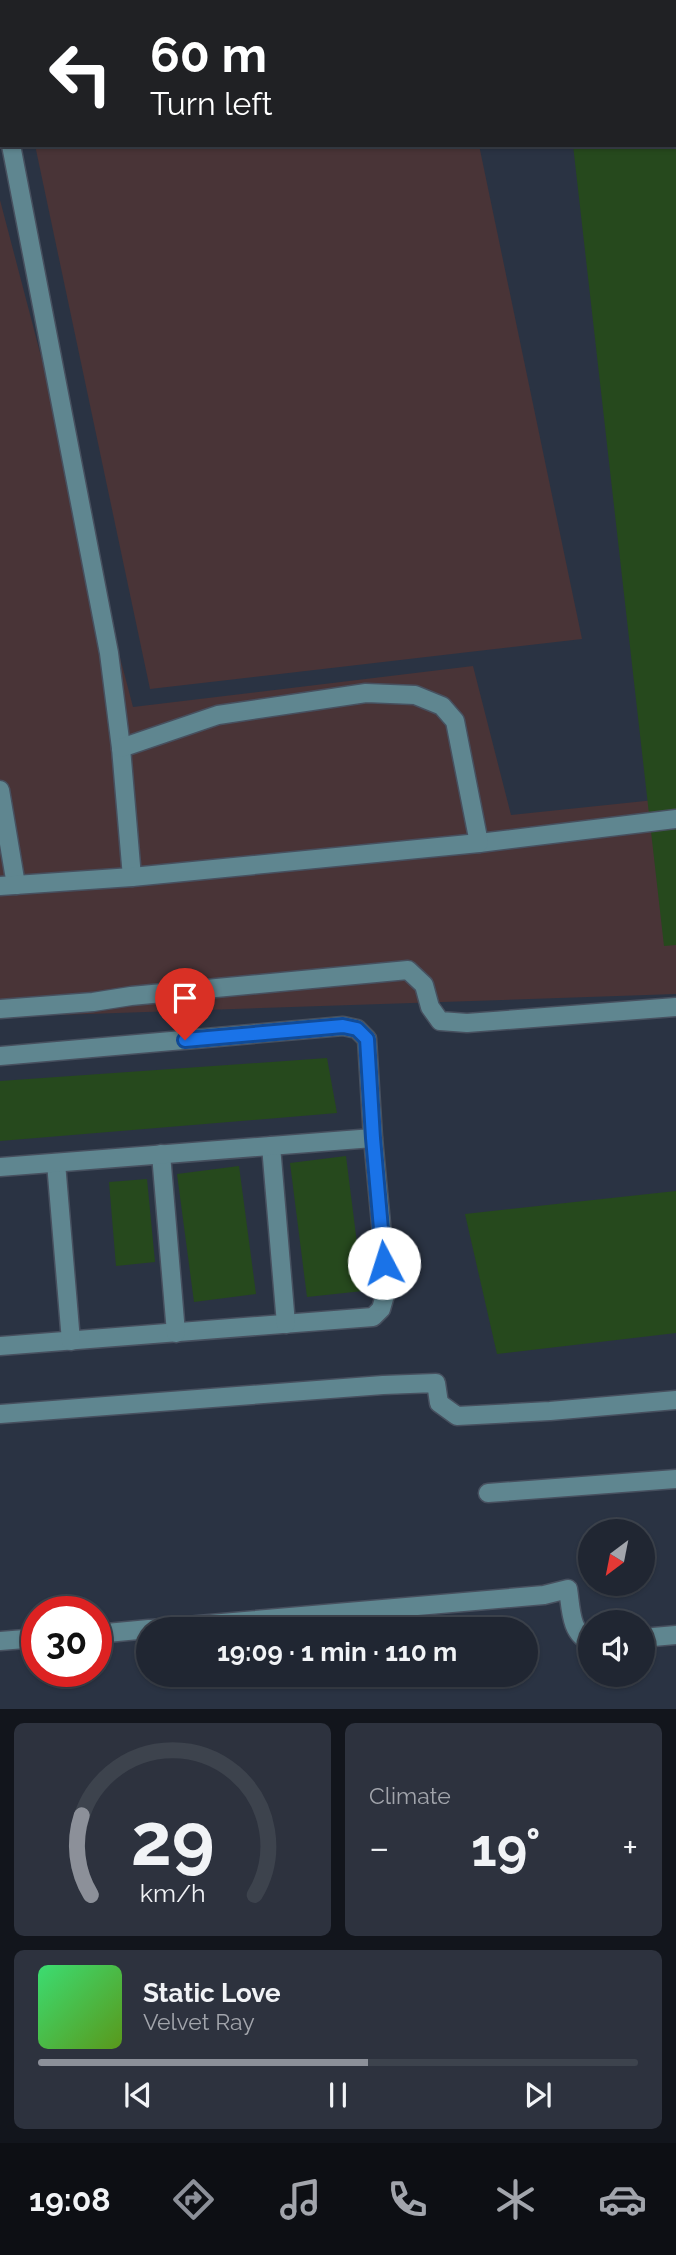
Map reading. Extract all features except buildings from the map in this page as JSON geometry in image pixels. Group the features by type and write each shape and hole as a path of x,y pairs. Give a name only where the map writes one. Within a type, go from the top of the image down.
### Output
{"street":[{"path":"11,147 109,653 121,748 132,877"},
{"path":"121,748 218,715 366,693 415,695 442,706 455,721 479,843"},
{"path":"0,790 8,885 132,877 479,843 676,819"},
{"path":"0,1009 408,970 424,985 430,1007 440,1021 467,1023 676,1007"},
{"path":"0,1056 343,1026 357,1029 367,1039 387,1288 381,1309 373,1317 0,1346"},
{"path":"0,1167 373,1138"},
{"path":"271,1146 286,1324"},
{"path":"161,1154 176,1333"},
{"path":"56,1163 71,1341"},
{"path":"0,1414 436,1383 439,1403 457,1416 676,1400"},
{"path":"488,1493 676,1479"},
{"path":"289,1617 544,1595 568,1589 575,1630 578,1634"},
{"path":"112,1633 136,1630"},
{"path":"655,1637 676,1635"},
{"path":"0,1641 21,1640"}],"shaded area":[{"path":"35,147 479,147 582,639 150,689"},
{"path":"0,200 133,707 473,666 511,815 674,798 676,994 0,1017"}],"green space":[{"path":"573,147 676,147 676,945 664,946"},
{"path":"327,1058 337,1113 0,1141 0,1081"},
{"path":"346,1156 363,1291 307,1297 290,1163"},
{"path":"239,1166 256,1294 194,1302 177,1174"},
{"path":"147,1179 155,1262 116,1266 109,1182"},
{"path":"676,1191 676,1333 497,1354 465,1214"}],"route":[{"path":"185,1040 343,1026 357,1029 367,1039 384,1263"}]}
